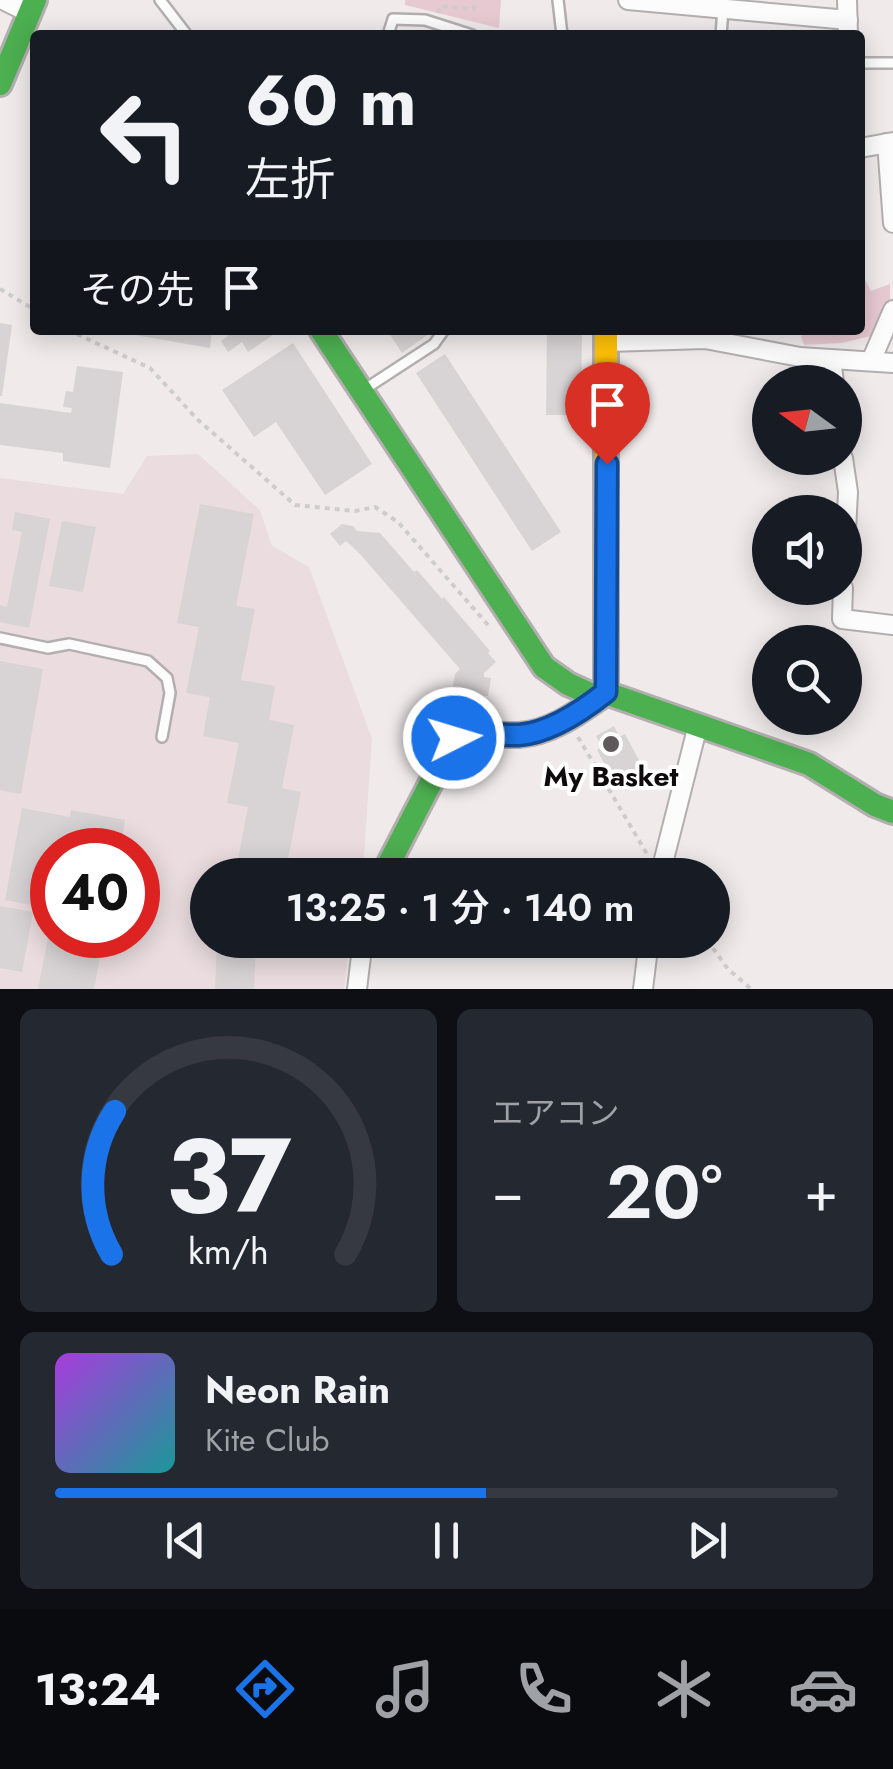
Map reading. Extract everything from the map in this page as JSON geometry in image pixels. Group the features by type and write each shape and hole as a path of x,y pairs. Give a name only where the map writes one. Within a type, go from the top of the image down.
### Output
{"street":[{"path":"0,83 32,18 3,0"},
{"path":"628,0 703,4 848,28 848,0"},
{"path":"865,147 890,143 893,223"},
{"path":"871,361 893,310"},
{"path":"324,335 544,667 568,684 808,764 893,812"},
{"path":"602,695 607,336 705,339 800,357 893,362"},
{"path":"831,359 832,365"},
{"path":"842,605 842,619 893,624"},
{"path":"392,858 454,738 466,733 523,735 568,719 602,695"},
{"path":"659,858 698,725"},
{"path":"357,989 361,958"},
{"path":"643,989 647,958"}],"lane":[{"path":"160,0 183,30"},
{"path":"558,0 561,30"},
{"path":"721,30 723,9"},
{"path":"389,30 393,18 425,20 456,30"},
{"path":"865,63 893,63"},
{"path":"363,391 434,344 440,335"},
{"path":"0,638 48,648 69,644 148,660 167,678 170,693 162,737"}],"path":[{"path":"446,7 474,9 474,0"},
{"path":"0,288 30,307"},
{"path":"79,335 150,368 197,419 295,505 355,511 375,507 398,522 492,629"},
{"path":"568,719 650,858"},
{"path":"720,958 751,989"}],"shaded area":[{"path":"405,0 501,0 499,28 405,5"},
{"path":"865,279 871,291 890,284 890,299 871,336 804,345 801,336 865,335"},
{"path":"198,454 260,510 272,546 309,567 372,739 365,858 190,858 190,958 348,958 344,989 0,989 0,478 123,494 147,456"}],"building":[{"path":"0,323 12,325 2,396 0,396"},
{"path":"135,335 211,335 210,348"},
{"path":"273,335 248,352 242,342 228,352 221,341 228,336"},
{"path":"390,335 427,335 402,353"},
{"path":"547,335 582,335 581,415 546,415"},
{"path":"293,343 372,464 325,495 276,422 254,437 222,390"},
{"path":"445,354 561,532 532,551 416,373"},
{"path":"77,366 123,372 110,468 63,461 63,453 0,445 0,403 71,413 72,408 63,407 66,391 73,392"},
{"path":"200,504 254,514 236,606 255,609 241,680 275,686 269,720 294,725 282,788 301,792 288,858 238,858 248,807 227,803 239,743 203,736 210,697 186,693 199,627 177,623"},
{"path":"15,512 50,519 29,628 0,622 0,605 7,607 22,532 12,530"},
{"path":"62,521 96,527 83,592 49,586"},
{"path":"342,524 357,531 380,533 414,572 417,570 444,597 490,651 496,662 484,673 484,677 491,678 488,696 482,696 481,712 449,709 455,674 460,669 360,554 346,541 340,546 330,534"},
{"path":"0,661 43,669 21,794 0,790"},
{"path":"614,726 619,737 625,734 641,764 635,767 642,781 625,791 620,783 616,785 597,750 602,747 596,736"},
{"path":"22,808 70,817 71,810 125,820 124,828 30,828 30,905 5,900"},
{"path":"0,906 30,911 22,972 0,968"},
{"path":"44,958 100,958 94,989 38,989"},
{"path":"216,958 255,958 254,989 215,989"}],"traffic: fast":[{"path":"0,84 35,0"},
{"path":"324,335 544,667 568,684 599,698 606,693 809,764 893,812"},
{"path":"392,858 454,738 541,731 599,698"}],"traffic: slow":[{"path":"606,335 606,693"}],"place":[{"name":"My Basket","path":"611,744"}],"route":[{"path":"454,738 466,733 523,735 568,719 606,692 607,464"}]}
